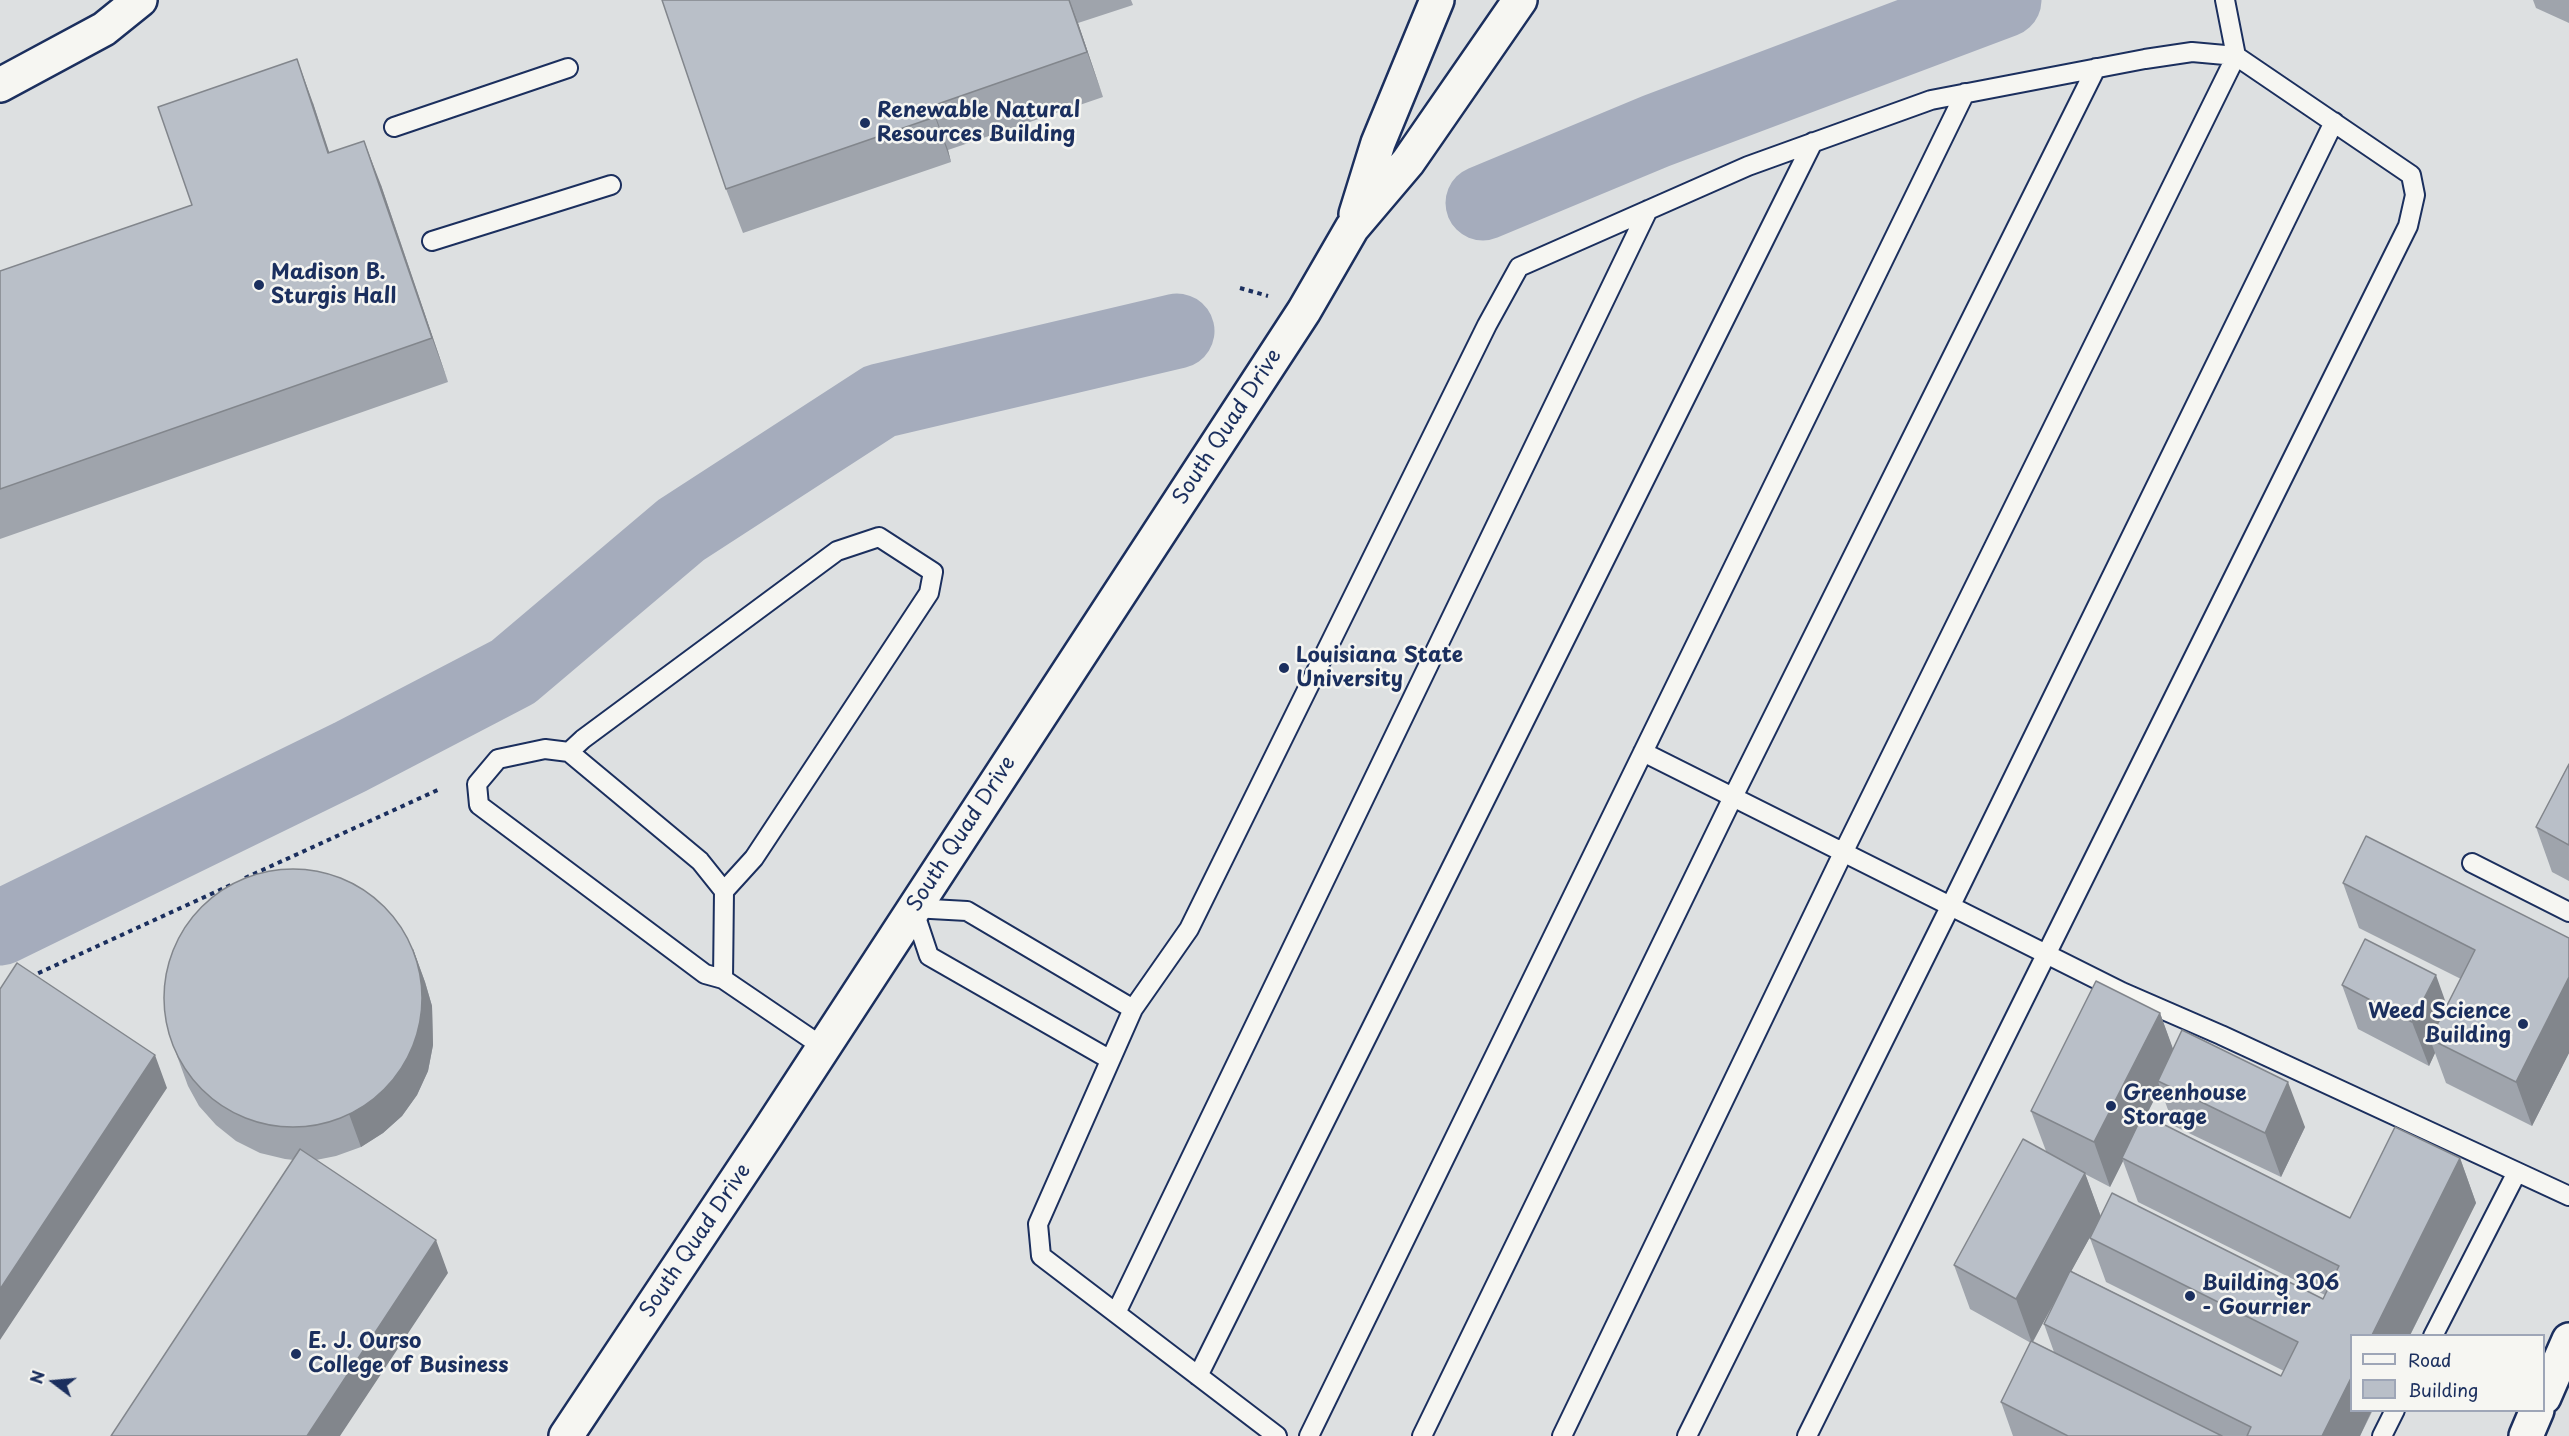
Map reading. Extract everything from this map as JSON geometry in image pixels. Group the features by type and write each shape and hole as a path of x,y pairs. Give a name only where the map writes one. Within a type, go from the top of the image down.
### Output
{"street":[{"path":"0,86 104,29 140,0"},
{"name":"South Quad Drive","path":"1352,228 1378,143 1437,0"},
{"name":"South Quad Drive","path":"566,1436 1304,312 1352,228 1408,162 1520,0"},
{"path":"2545,1395 2569,1340"},
{"path":"2526,1436 2536,1412"}],"lane":[{"path":"1562,1436 1843,853 2236,56 2225,0"},
{"path":"1277,1436 1041,1256 1038,1224 1133,1009 1189,929 1482,335 1519,267 1748,166 1931,100 2192,52 2236,56 2411,175 2415,195 2408,226 1807,1436"},
{"path":"394,126 568,68"},
{"path":"1422,1436 1733,797 2096,68"},
{"path":"1309,1436 1965,93"},
{"path":"1687,1436 1950,907 2334,122"},
{"path":"1198,1376 1813,142"},
{"path":"432,241 612,184"},
{"path":"1116,1313 1648,210"},
{"path":"569,752 583,739 837,551 879,537 933,572 929,592 923,602 754,858 724,891"},
{"path":"723,979 724,891 700,861 569,752 545,749 498,759 477,784 479,805 705,974 723,979 823,1047"},
{"path":"1643,752 2122,992 2221,1035 2569,1196"},
{"path":"2472,862 2569,912"},
{"path":"1109,1059 929,956 914,908 967,911 1133,1009"},
{"path":"2434,1334 2517,1172"},
{"path":"2382,1436 2394,1412"}],"path":[{"path":"1240,288 1272,297"},
{"path":"244,879 440,789"},
{"path":"27,979 233,884"}],"shaded area":[{"name":"Louisiana State University","path":"0,0 2569,0 2569,1436 0,1436"}],"building":[{"name":"Renewable Natural Resources Building","path":"662,0 1069,0 1087,52 932,106 935,117 726,189"},
{"name":"Madison B. Sturgis Hall","path":"297,59 328,153 364,141 432,338 0,489 0,271 192,205 158,107"},
{"path":"2569,764 2569,845 2536,827"},
{"path":"2366,836 2569,938 2569,977 2516,1082 2430,1039 2475,950 2343,883"},
{"path":"293,869 318,871 354,884 375,898 393,916 407,937 417,961 422,998 420,1023 407,1059 393,1080 375,1098 354,1112 330,1122 293,1127 268,1125 232,1112 211,1098 193,1080 179,1059 169,1035 164,998 166,973 179,937 193,916 211,898 232,884 256,874"},
{"path":"2365,939 2436,975 2412,1022 2342,985"},
{"path":"17,963 155,1055 0,1289 0,989"},
{"path":"2096,981 2160,1013 2094,1142 2031,1111"},
{"path":"2182,1030 2288,1082 2265,1133 2158,1081"},
{"path":"2143,1114 2350,1218 2395,1127 2460,1158 2372,1334 2350,1334 2350,1380 2322,1436 2247,1436 2251,1427 2044,1324 2070,1271 2281,1376 2298,1342 2090,1238 2112,1193 2323,1299 2339,1266 2122,1158"},
{"path":"2023,1139 2085,1173 2016,1299 1954,1265"},
{"name":"E. J. Ourso College of Business","path":"300,1149 436,1240 307,1436 111,1436"},
{"path":"2031,1341 2222,1436 2068,1436 2001,1402"}],"waterway":[{"path":"1483,203 1656,131 2004,0"},
{"path":"0,928 350,757 513,672 681,530 880,401 1177,331"}],"place":[{"name":"Renewable Natural Resources Building","path":"865,123"},
{"name":"Madison B. Sturgis Hall","path":"259,285"},
{"name":"Louisiana State University","path":"1284,668"},
{"name":"Weed Science Building","path":"2523,1024"},
{"name":"Greenhouse Storage","path":"2111,1106"},
{"name":"Building 306 - Gourrier","path":"2190,1296"},
{"name":"E. J. Ourso College of Business","path":"296,1354"}]}
